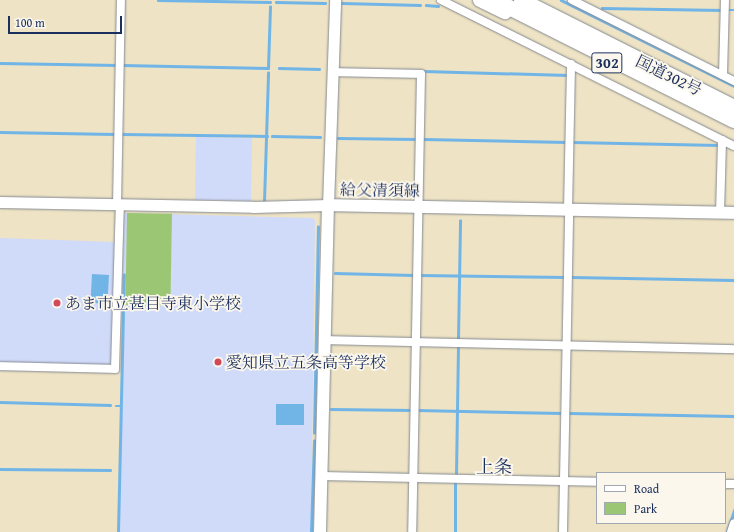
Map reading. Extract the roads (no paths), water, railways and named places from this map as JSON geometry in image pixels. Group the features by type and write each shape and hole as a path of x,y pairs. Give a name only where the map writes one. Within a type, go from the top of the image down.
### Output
{"highway":[{"name":"国道302号","path":"480,0 734,126"},
{"path":"495,0 734,120"},
{"path":"521,0 734,107"}],"main road":[{"name":"給父清須線","path":"320,532 328,205 734,213"}],"street":[{"path":"0,366 115,368 121,0"},
{"path":"0,202 118,205 328,205 335,0"},
{"path":"441,0 734,146"},
{"path":"572,0 734,81"},
{"path":"723,75 724,0"},
{"path":"563,532 571,64"},
{"path":"332,72 421,74 412,532"},
{"path":"720,213 722,140"},
{"path":"325,340 734,349"},
{"path":"321,476 596,482"},
{"path":"731,532 734,523"}],"water":[{"path":"92,274 109,275 107,304 90,303"},
{"path":"276,404 304,404 304,425 276,425"}],"waterway":[{"path":"158,0 270,2"},
{"path":"561,0 734,86"},
{"path":"276,2 325,3"},
{"path":"342,3 420,5"},
{"path":"426,5 438,6"},
{"path":"122,65 268,68 270,7"},
{"path":"602,8 722,10"},
{"path":"727,10 734,10"},
{"path":"0,63 117,65"},
{"path":"279,68 319,69"},
{"path":"424,71 568,75"},
{"path":"264,202 268,73"},
{"path":"0,132 114,134"},
{"path":"122,134 267,136"},
{"path":"272,136 320,137"},
{"path":"338,138 416,139"},
{"path":"423,139 566,142"},
{"path":"572,142 719,145"},
{"path":"458,339 460,221"},
{"path":"314,433 318,227"},
{"path":"335,273 413,275"},
{"path":"118,532 124,275"},
{"path":"419,275 565,277"},
{"path":"572,277 734,280"},
{"path":"456,474 458,347"},
{"path":"0,402 110,405"},
{"path":"116,406 121,406"},
{"path":"331,409 411,410"},
{"path":"417,410 562,413"},
{"path":"569,413 734,416"},
{"path":"311,532 314,441"},
{"path":"0,469 110,470"},
{"path":"455,483 455,532"},
{"path":"727,532 734,510"}],"place":[{"name":"あま市立甚目寺東小学校","path":"57,303"},
{"name":"愛知県立五条高等学校","path":"218,362"}],"district":[{"name":"上条","path":"494,467"}]}
